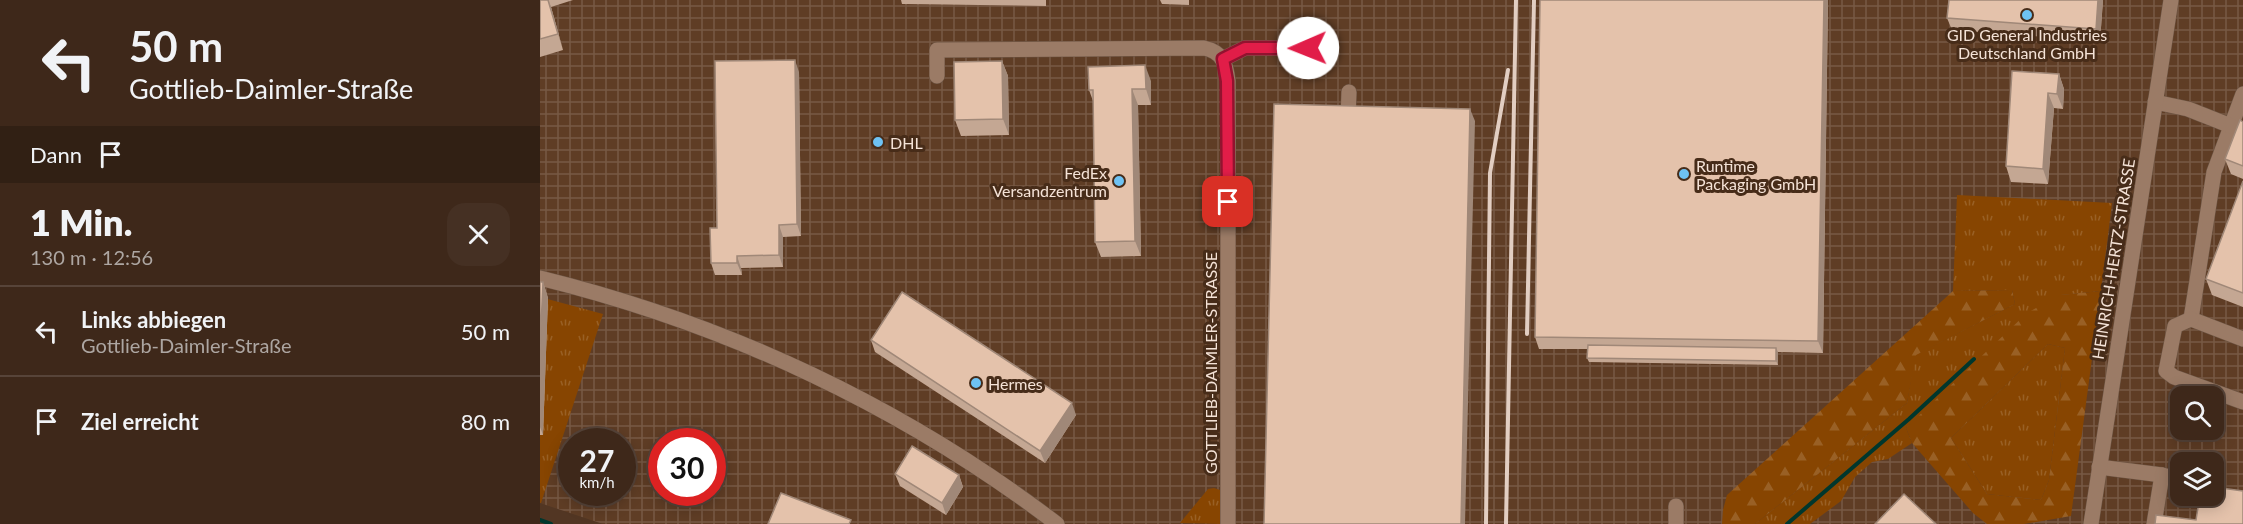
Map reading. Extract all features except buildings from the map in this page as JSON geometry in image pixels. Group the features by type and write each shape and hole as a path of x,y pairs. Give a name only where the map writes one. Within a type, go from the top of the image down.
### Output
{"street":[{"name":"HEINRICH-HERTZ-STRASSE","path":"2091,524 2171,0"},
{"path":"937,76 937,50 1204,48 1219,54 1223,59 1245,48 1308,48"},
{"name":"GOTTLIEB-DAIMLER-STRASSE","path":"1223,59 1227,81 1228,524"},
{"path":"1348,118 1349,93"},
{"path":"2191,319 2214,172 2243,94"},
{"path":"2155,102 2188,109 2231,126"},
{"path":"540,278 665,314 819,377 934,440 1057,524"},
{"path":"2243,339 2191,319 2175,326 2166,371 2174,377 2243,402"},
{"path":"2099,467 2170,477"},
{"path":"2154,524 2162,475"},
{"path":"1676,506 1676,524"}],"shaded area":[{"path":"540,0 2243,0 2243,524 603,524 540,503"}],"green space":[{"path":"1957,195 2112,203 2101,291 2061,295 1906,428 1912,443 1888,459 1872,462 1855,477 1841,501 1810,524 1755,524 1907,403 1915,355 2015,304 2012,290 1953,291"},
{"path":"2012,290 2015,304 1916,355 1907,403 1755,524 1722,524 1727,495 1953,291"},
{"path":"2101,291 2071,516 2024,524 1987,524 1973,513 1912,443 1906,428 2027,313 2060,295","holes":["2048,344 2065,348 2049,480 2041,500 1987,494 1951,438"]},
{"path":"540,297 603,314 566,428 558,428 558,451 540,503"},
{"path":"2048,344 2065,348 2049,480 2041,500 1987,494 1951,438"},
{"path":"1208,489 1220,490 1222,496 1222,524 1180,523"}],"waterway":[{"path":"1787,524 1909,419 1974,359"},
{"path":"540,520 551,524"}],"railway":[{"path":"1506,524 1516,0"},
{"path":"1527,334 1534,0"},
{"path":"1486,524 1490,173 1508,70"}],"place":[{"name":"GID General Industries Deutschland GmbH","path":"2027,15"},
{"name":"DHL","path":"878,142"},
{"name":"Runtime Packaging GmbH","path":"1684,174"},
{"name":"FedEx Versandzentrum","path":"1119,181"},
{"name":"Hermes","path":"976,383"}],"route":[{"path":"1228,202 1227,81 1223,59 1245,48 1308,48"}]}
